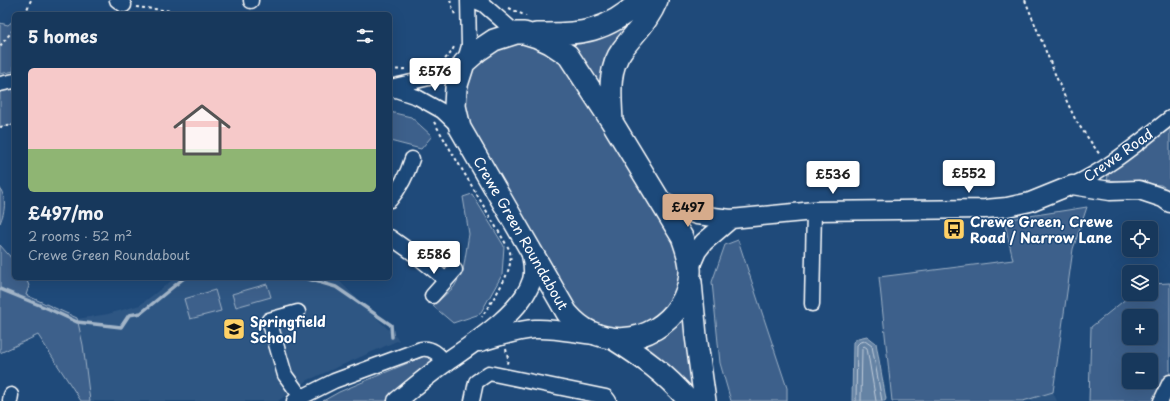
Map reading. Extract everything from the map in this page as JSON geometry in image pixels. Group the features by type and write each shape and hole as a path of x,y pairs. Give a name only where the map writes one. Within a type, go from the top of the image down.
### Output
{"highway":[{"path":"463,65 479,50 494,40 523,27 561,34 587,32 621,17 641,0"},
{"path":"612,122 610,88 616,60 621,51 652,13 657,0"},
{"path":"523,27 568,55 612,122 682,238 690,270 696,336 705,401"},
{"name":"Crewe Green Roundabout","path":"463,65 456,88 455,106 460,128 567,313 583,328 606,337 622,339 640,336 657,328 666,322 673,314 683,298 690,270"},
{"path":"606,337 644,358 663,374 688,401"}],"main road":[{"name":"Crewe Road","path":"658,199 697,215 731,219 814,210 986,209 1007,207 1030,202 1072,185"},
{"path":"1072,185 1110,191 1139,190 1163,198 1170,203"},
{"path":"690,270 697,251 704,242 731,219"},
{"path":"397,401 445,363 472,345 510,313 527,289 531,280 534,268 530,249"},
{"path":"472,345 511,333 534,329 565,331 606,337"}],"street":[{"path":"392,86 442,74 463,65 470,46 468,0"},
{"path":"473,0 523,27"},
{"path":"0,84 12,81"},
{"path":"392,88 418,97 436,107 460,128"},
{"name":"Crewe Road","path":"1072,185 1089,177 1108,165 1170,118"},
{"path":"392,198 399,190 412,159"},
{"path":"812,304 814,210"},
{"path":"392,238 414,254 450,275 432,296"},
{"path":"298,312 269,320 285,375 297,399 334,381 421,349 426,348 436,352 445,363"},
{"path":"472,401 476,382 489,373 606,397 609,401"},
{"path":"1161,401 1170,382"}],"path":[{"path":"26,12 31,0"},
{"path":"450,0 456,21"},
{"path":"1026,0 1062,91 1076,121 1108,165"},
{"path":"120,3 185,12"},
{"path":"508,7 513,11 523,27"},
{"path":"0,46 12,32"},
{"path":"442,61 451,53 456,41"},
{"path":"392,70 406,69"},
{"path":"432,120 511,254 510,268 481,318"},
{"path":"0,127 12,125"},
{"path":"504,344 508,358 505,377"}],"shaded area":[{"path":"640,1 621,51 612,122 682,237 705,401 590,335 455,106 479,50 561,34"},
{"path":"12,22 12,71 0,74 0,23 8,25"},
{"path":"12,81 12,125 0,127 0,84"},
{"path":"392,112 411,117 432,136 421,149 392,142"},
{"path":"1170,127 1170,191 1161,185 1107,180 1109,172"},
{"path":"0,188 4,197 4,206 0,223"},
{"path":"472,194 504,246 502,275 480,314 453,323 433,306 454,287 463,271 469,234 463,197"},
{"path":"1087,207 1073,249 1053,392 1023,401 892,401 879,277 1013,260 1004,220"},
{"path":"738,240 787,388 787,401 731,401 720,363 712,282 725,245"},
{"path":"0,245 12,259 12,280 27,280 29,286 26,295 77,318 83,345 90,401 81,401 38,335 0,353"},
{"name":"Springfield School","path":"172,280 338,280 399,340 306,381 278,401 90,401 83,345 77,319 108,314 140,305"},
{"path":"1170,283 1170,373 1153,401 1089,401 1091,327 1123,301 1158,301 1158,284"},
{"path":"267,284 271,297 236,307 232,294"},
{"path":"215,290 221,311 190,319 184,299"},
{"path":"427,355 434,361 387,401 323,401 339,392"},
{"path":"1053,392 1057,401 1023,401"}],"water":[{"path":"867,336 876,343 886,399 885,401 852,401 853,342 858,338"}],"waterway":[{"path":"0,289 77,322 121,327 129,315 141,313 182,280"},
{"path":"312,280 336,287 391,325 392,337"}],"place":[{"name":"Crewe Green, Crewe Road / Narrow Lane","path":"954,229"},
{"name":"Springfield School","path":"234,329"}]}
